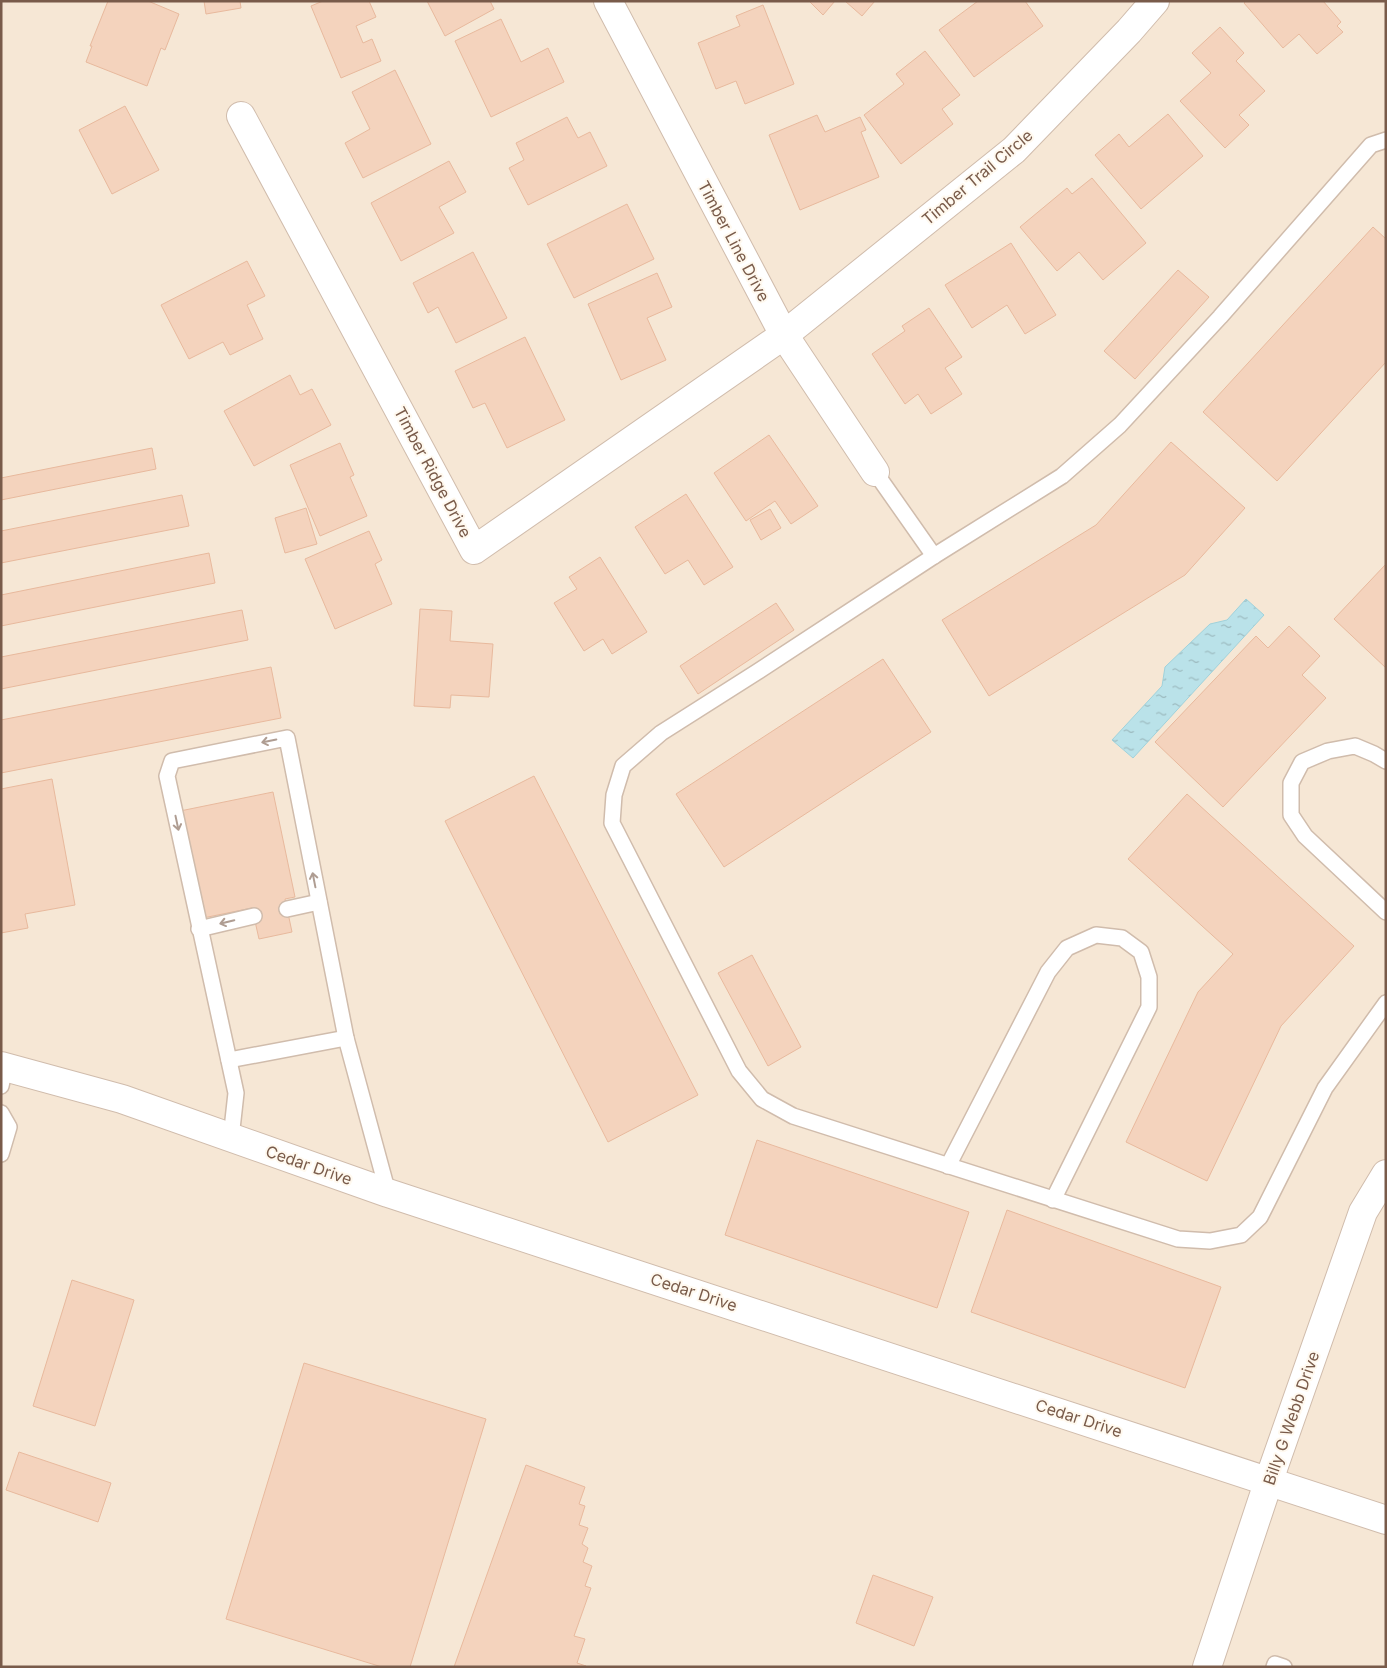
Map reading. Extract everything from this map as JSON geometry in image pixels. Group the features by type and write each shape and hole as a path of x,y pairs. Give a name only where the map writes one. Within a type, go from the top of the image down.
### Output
{"street":[{"name":"Timber Trail Circle","path":"784,335 1014,150 1156,1"},
{"name":"Timber Line Drive","path":"611,2 784,335 875,472"},
{"name":"Timber Ridge Drive","path":"241,116 474,550 784,335"},
{"name":"Cedar Drive","path":"3,1073 122,1099 388,1192 1386,1520"},
{"name":"Billy G Webb Drive","path":"1207,1667 1269,1480 1363,1212 1386,1174"}],"lane":[{"path":"1386,140 1371,145 1207,331 1120,425 1062,476 934,556 661,733 623,766 614,795 612,823 739,1071 762,1099 793,1116 1178,1239 1210,1241 1241,1235 1260,1217 1325,1088 1386,1003"},
{"path":"875,472 934,556"},
{"path":"231,1138 236,1093 167,776 172,761 287,738 346,1038 388,1192"},
{"path":"1386,761 1354,746 1328,751 1302,762 1291,783 1291,815 1305,836 1386,912"},
{"path":"287,909 318,902"},
{"path":"199,929 254,916"},
{"path":"948,1166 1052,966 1067,948 1096,935 1122,938 1141,952 1149,977 1149,1007 1054,1200"},
{"path":"229,1060 346,1038"},
{"path":"1,1113 8,1127 1,1154"},
{"path":"1274,1667 1275,1664 1284,1667"}],"shaded area":[{"path":"1,1 1386,1 1386,1667 1,1667"}],"water":[{"path":"1246,599 1264,615 1133,758 1112,740 1162,686 1165,667 1210,624 1227,620"}],"building":[{"path":"108,1 148,1 179,14 165,50 161,48 147,86 86,62 92,46 90,46"},
{"path":"204,1 240,1 241,8 206,14"},
{"path":"323,1 369,1 376,17 356,26 363,43 372,39 381,61 341,78 311,6"},
{"path":"427,1 490,1 494,9 445,36"},
{"path":"809,1 835,1 823,15"},
{"path":"845,1 875,1 862,16"},
{"path":"978,1 1025,1 1043,26 974,77 939,30"},
{"path":"1246,1 1323,1 1341,22 1337,26 1343,32 1317,54 1299,34 1283,48 1244,3"},
{"path":"763,5 794,84 745,104 736,81 716,89 698,43 740,26 736,16"},
{"path":"501,19 521,62 548,48 564,82 491,117 455,41"},
{"path":"1220,27 1244,53 1236,61 1265,91 1239,115 1249,125 1225,148 1180,101 1211,73 1192,53"},
{"path":"925,51 960,95 942,109 953,124 901,164 864,115 904,84 896,74"},
{"path":"395,70 431,144 363,178 345,143 370,129 352,92"},
{"path":"125,106 159,170 112,194 79,130"},
{"path":"1168,114 1203,156 1141,209 1095,155 1119,134 1129,147"},
{"path":"817,115 825,132 860,117 866,130 861,132 879,177 800,210 769,135"},
{"path":"567,117 578,138 590,132 607,166 528,205 509,168 524,160 516,143"},
{"path":"449,161 466,192 439,207 454,233 401,261 371,203"},
{"path":"1092,178 1146,243 1103,280 1079,252 1057,271 1020,227 1067,188 1072,194"},
{"path":"627,204 654,259 574,298 547,244"},
{"path":"1373,227 1386,239 1386,362 1277,481 1203,412"},
{"path":"1011,243 1056,315 1025,334 1007,305 972,328 945,285"},
{"path":"473,252 507,318 456,343 438,307 428,313 413,283"},
{"path":"247,261 265,296 247,305 263,339 230,355 223,342 189,359 161,305"},
{"path":"1178,270 1209,297 1135,379 1104,351"},
{"path":"657,273 672,307 647,318 666,360 621,380 588,304"},
{"path":"929,308 962,357 945,368 962,394 931,414 918,394 905,404 872,354 905,331 902,326"},
{"path":"525,337 565,420 507,448 485,403 473,408 455,371"},
{"path":"290,375 300,395 312,389 331,425 254,466 224,411"},
{"path":"769,435 818,506 791,524 775,501 746,521 714,473"},
{"path":"1171,442 1245,508 1185,575 989,696 942,620 1096,525"},
{"path":"340,443 354,475 350,477 367,516 320,536 290,465"},
{"path":"152,448 156,469 1,500 1,478"},
{"path":"686,494 733,567 704,585 688,560 665,574 635,527"},
{"path":"182,495 189,526 1,563 1,531"},
{"path":"306,508 317,544 285,553 275,518"},
{"path":"770,509 781,528 761,540 750,520"},
{"path":"369,531 382,560 375,564 392,604 335,629 305,559"},
{"path":"209,553 215,583 1,626 1,595"},
{"path":"600,557 647,632 612,654 603,639 584,651 554,603 577,589 569,577"},
{"path":"1386,564 1386,668 1334,619"},
{"path":"776,603 794,630 698,694 680,666"},
{"path":"420,609 452,611 450,641 493,644 489,697 451,695 450,708 414,706"},
{"path":"242,610 248,640 1,689 1,657"},
{"path":"1289,626 1320,656 1302,675 1326,698 1223,807 1155,742 1256,636 1268,648"},
{"path":"883,659 931,732 724,867 676,794"},
{"path":"271,667 281,718 1,773 1,720"},
{"path":"534,776 698,1095 608,1142 445,821"},
{"path":"52,779 75,905 25,914 28,928 1,933 1,789"},
{"path":"273,792 295,897 285,899 292,932 259,939 252,908 203,918 180,811"},
{"path":"1187,794 1354,946 1281,1026 1207,1181 1126,1142 1198,992 1233,954 1128,859"},
{"path":"752,955 801,1047 768,1066 718,973"},
{"path":"757,1140 969,1212 937,1308 725,1235"},
{"path":"1007,1210 1221,1287 1185,1388 971,1312"},
{"path":"72,1280 134,1300 95,1426 33,1406"},
{"path":"304,1363 486,1419 410,1667 382,1667 226,1619"},
{"path":"19,1452 111,1483 98,1522 6,1490"},
{"path":"526,1465 585,1487 579,1504 585,1506 579,1525 588,1528 582,1544 588,1548 583,1562 592,1566 585,1586 591,1588 574,1636 585,1639 577,1663 586,1666 454,1667"},
{"path":"873,1575 933,1597 914,1646 856,1623"}]}
